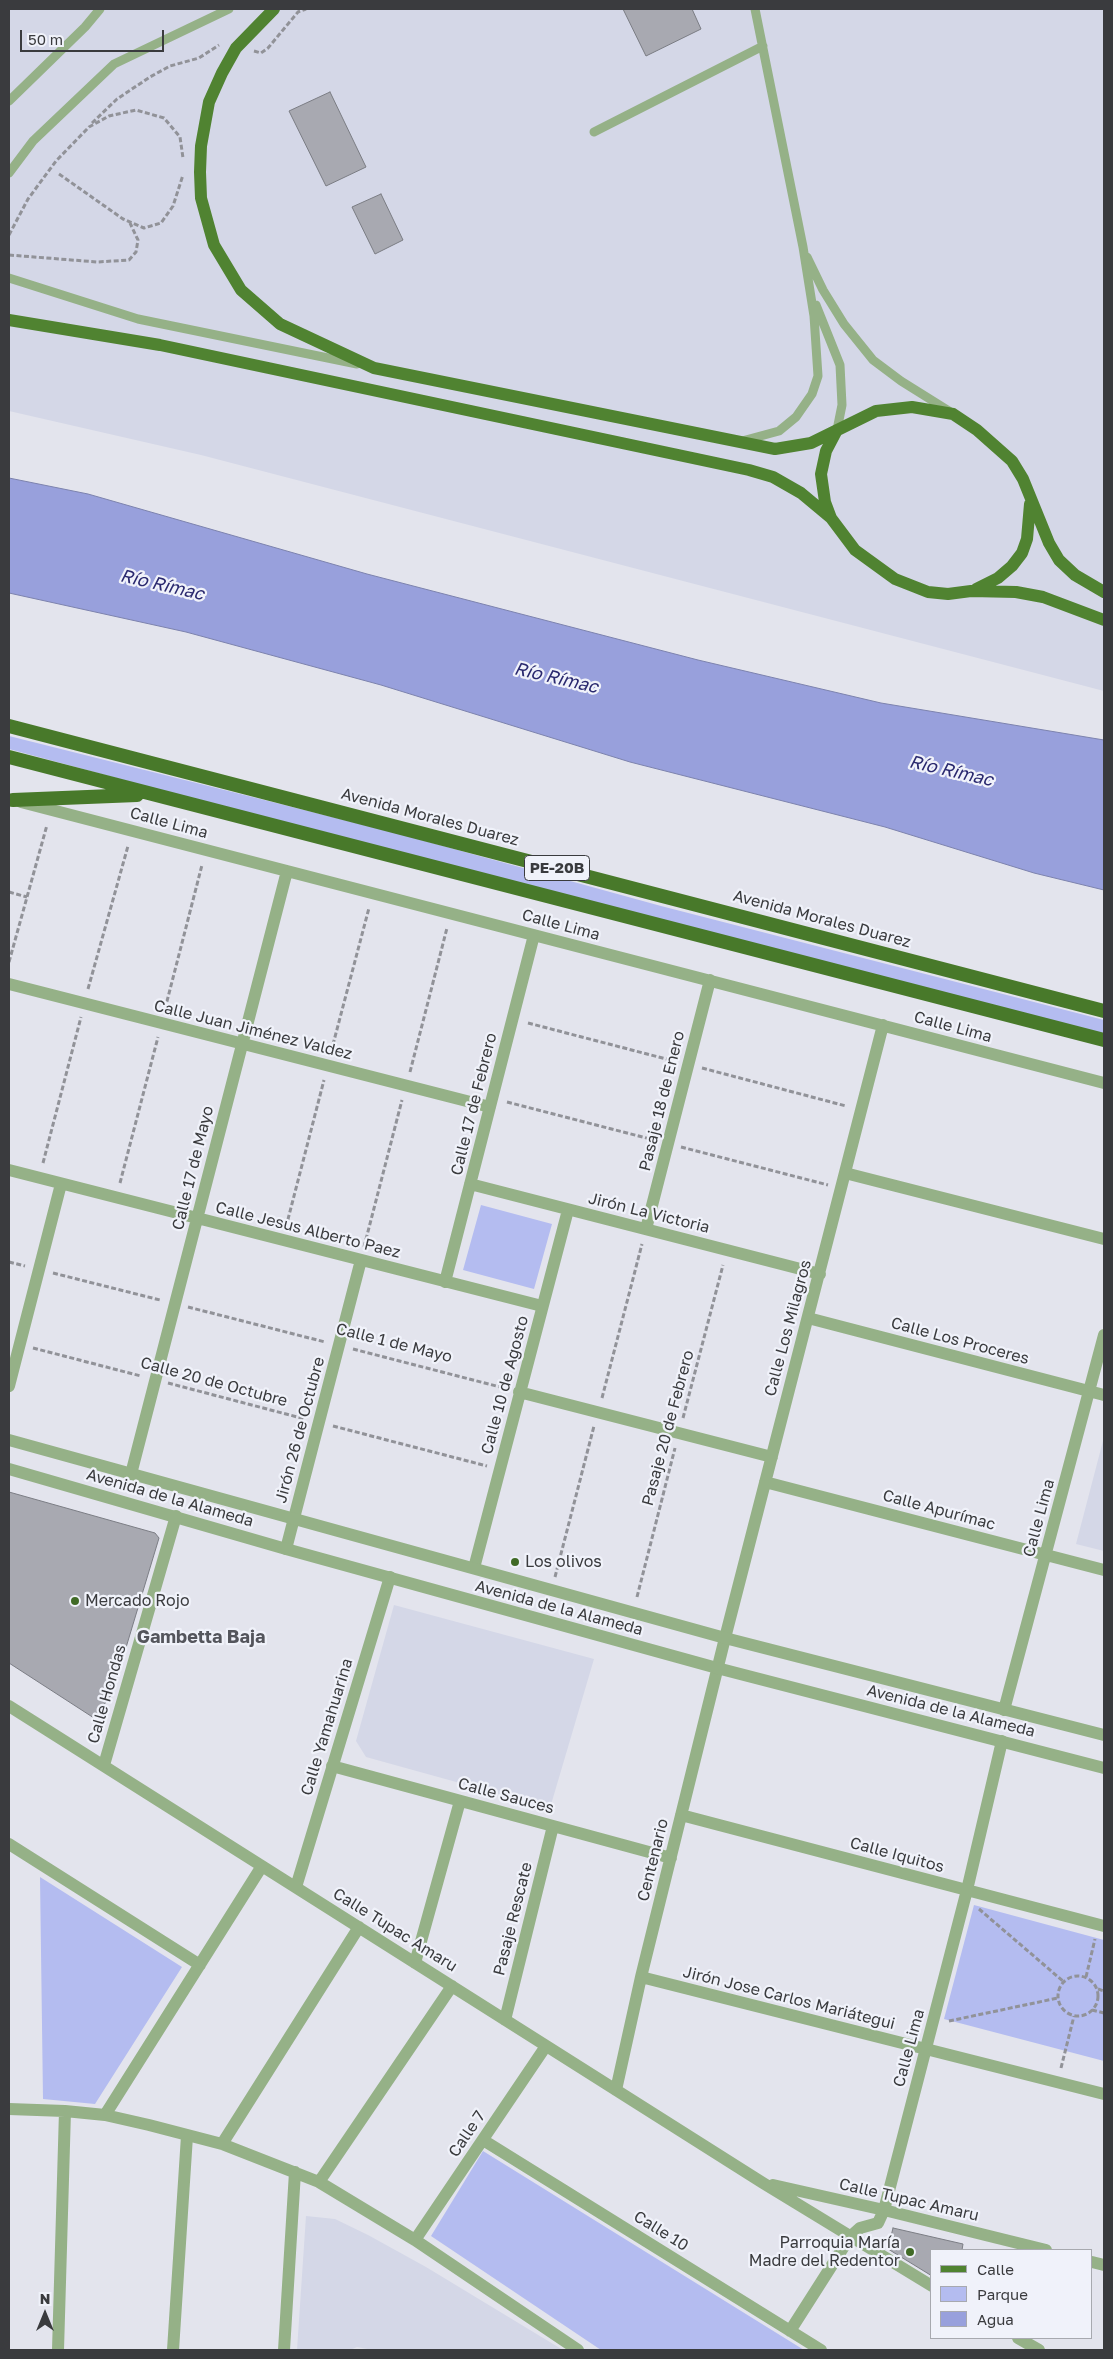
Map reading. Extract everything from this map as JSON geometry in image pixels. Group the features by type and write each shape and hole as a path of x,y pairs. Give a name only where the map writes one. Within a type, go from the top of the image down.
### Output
{"highway":[{"name":"Avenida Morales Duarez","path":"9,726 1104,1011"},
{"name":"PE-20B","path":"9,757 1104,1040"},
{"path":"11,799 152,794"}],"main road":[{"path":"274,9 236,48 209,102 200,146 200,198 214,245 241,290 280,324 374,368 775,449 811,443 876,411 896,407 928,408 953,414 977,430 1012,461 1023,479 1049,542 1059,560 1075,575 1104,592"},
{"path":"9,320 160,345 749,470 773,477 801,493 831,518 854,550 895,579 928,592 948,594 971,591 1016,592 1043,597 1104,620"},
{"path":"831,518 825,502 821,474 826,451 837,430"},
{"path":"971,591 998,578 1012,566 1022,553 1028,531 1030,497"}],"street":[{"name":"Calle Lima","path":"11,799 1104,1083"},
{"name":"Calle 17 de Mayo","path":"131,1474 287,871"},
{"name":"Calle 17 de Febrero","path":"445,1282 534,935"},
{"name":"Pasaje 18 de Enero","path":"646,1229 710,980"},
{"name":"Calle Juan Jiménez Valdez","path":"9,984 490,1108"},
{"name":"Calle Los Milagros","path":"725,1638 883,1025"},
{"name":"Calle Jesus Alberto Paez","path":"9,1170 542,1306"},
{"path":"845,1173 1104,1239"},
{"path":"9,1386 61,1184"},
{"name":"Jirón La Victoria","path":"470,1184 820,1274"},
{"name":"Calle 10 de Agosto","path":"474,1568 568,1210"},
{"name":"Jirón 26 de Octubre","path":"286,1549 361,1260"},
{"name":"Calle Los Proceres","path":"808,1318 1104,1395"},
{"name":"Calle Lima","path":"1004,1710 1104,1335"},
{"path":"519,1392 772,1456"},
{"name":"Avenida de la Alameda","path":"9,1440 725,1638 1104,1736"},
{"name":"Avenida de la Alameda","path":"9,1469 286,1549 718,1668 1104,1768"},
{"name":"Calle Apurímac","path":"765,1482 1104,1570"},
{"name":"Calle Hondas","path":"104,1765 176,1516"},
{"name":"Calle Yamahuarina","path":"296,1887 390,1577"},
{"name":"Centenario","path":"616,2090 641,1977 725,1638"},
{"name":"Calle Tupac Amaru","path":"9,1706 763,2183 930,2285"},
{"name":"Calle Lima","path":"884,2210 966,1894 1002,1741"},
{"name":"Calle Sauces","path":"332,1766 670,1858"},
{"path":"415,1963 460,1801"},
{"name":"Calle Iquitos","path":"681,1815 966,1894 1102,1925"},
{"name":"Pasaje Rescate","path":"505,2020 553,1826"},
{"path":"9,1844 200,1965"},
{"path":"105,2115 262,1866"},
{"path":"222,2144 359,1927"},
{"name":"Jirón Jose Carlos Mariátegui","path":"641,1977 1104,2094"},
{"path":"318,2182 452,1986"},
{"name":"Calle 7","path":"415,2240 546,2046"},
{"path":"9,2109 105,2115 222,2144 295,2172 318,2182 415,2240 578,2350"},
{"path":"58,2350 65,2111"},
{"path":"173,2350 187,2136"},
{"name":"Calle 10","path":"483,2140 822,2350"},
{"path":"284,2350 295,2172"},
{"name":"Calle Tupac Amaru","path":"763,2183 884,2210 1042,2249"},
{"path":"790,2330 850,2237 860,2228 878,2223 884,2210"},
{"path":"1020,2339 1039,2350"}],"lane":[{"path":"9,101 100,9"},
{"path":"9,173 33,141 114,64 229,9"},
{"path":"742,441 778,431 796,417 812,394 818,376 817,346 803,248 755,9"},
{"path":"594,132 762,46"},
{"path":"803,248 823,290 844,324 873,360 901,381 953,414"},
{"path":"9,278 138,319 374,368"},
{"path":"809,286 840,365 842,406 837,430"}],"path":[{"path":"242,42 255,52 261,53 298,12 306,9"},
{"path":"9,235 28,198 56,161 117,99 170,66 199,58 214,49 221,42"},
{"path":"88,127 110,116 136,110 164,118 180,137 184,165"},
{"path":"59,174 128,221 144,228 161,223 173,206 181,185 183,172"},
{"path":"9,255 97,262 128,260 136,252 138,240 128,221"},
{"path":"9,962 52,810"},
{"path":"9,892 27,897"},
{"name":"Pasaje 20 de Febrero","path":"633,1612 727,1250"},
{"name":"Calle 1 de Mayo","path":"9,1262 519,1392"},
{"name":"Calle 20 de Octubre","path":"19,1345 499,1469"},
{"path":"966,1894 1064,1982"},
{"path":"1086,1977 1102,1925"},
{"path":"1098,1989 1098,2000 1087,2014 1074,2016 1063,2009 1058,1998 1058,1992 1064,1982 1074,1976 1086,1977 1098,1989 1104,1991"},
{"path":"932,2025 1058,1998"},
{"path":"1092,2010 1104,2014"},
{"path":"1057,2082 1074,2016"}],"shaded area":[{"path":"9,9 1104,9 1104,691 201,455 9,411"},
{"path":"1104,1437 1104,1551 1076,1544"},
{"path":"394,1605 594,1659 550,1808 366,1757 356,1741"},
{"path":"306,2216 335,2219 368,2235 426,2267 563,2350 372,2350 357,2347 350,2350 297,2350"}],"green space":[{"path":"9,736 396,833 661,906 1104,1020 1104,1034 353,842 9,749"},
{"path":"481,1205 552,1224 534,1289 463,1270"},
{"path":"40,1877 182,1967 95,2104 43,2099"},
{"path":"974,1905 1104,1940 1104,2061 944,2019"},
{"path":"483,2151 804,2350 601,2350 431,2236"}],"water":[{"name":"Río Rímac","path":"9,478 88,494 367,574 698,660 881,703 1104,740 1104,890 1034,873 885,827 630,762 381,685 186,632 9,593"}],"building":[{"path":"623,9 692,9 701,29 646,56"},
{"path":"330,92 366,167 326,186 289,111"},
{"path":"381,194 403,240 375,254 352,207"},
{"name":"Mercado Rojo","path":"9,1492 155,1533 159,1538 112,1694 94,1718 9,1663"},
{"name":"Parroquia María Madre del Redentor","path":"893,2228 963,2244 962,2249 930,2249 930,2275 888,2249"}],"place":[{"name":"Los olivos","path":"515,1562"},
{"name":"Mercado Rojo","path":"75,1601"},
{"name":"Parroquia María Madre del Redentor","path":"910,2252"}],"district":[{"name":"Gambetta Baja","path":"201,1637"}]}
